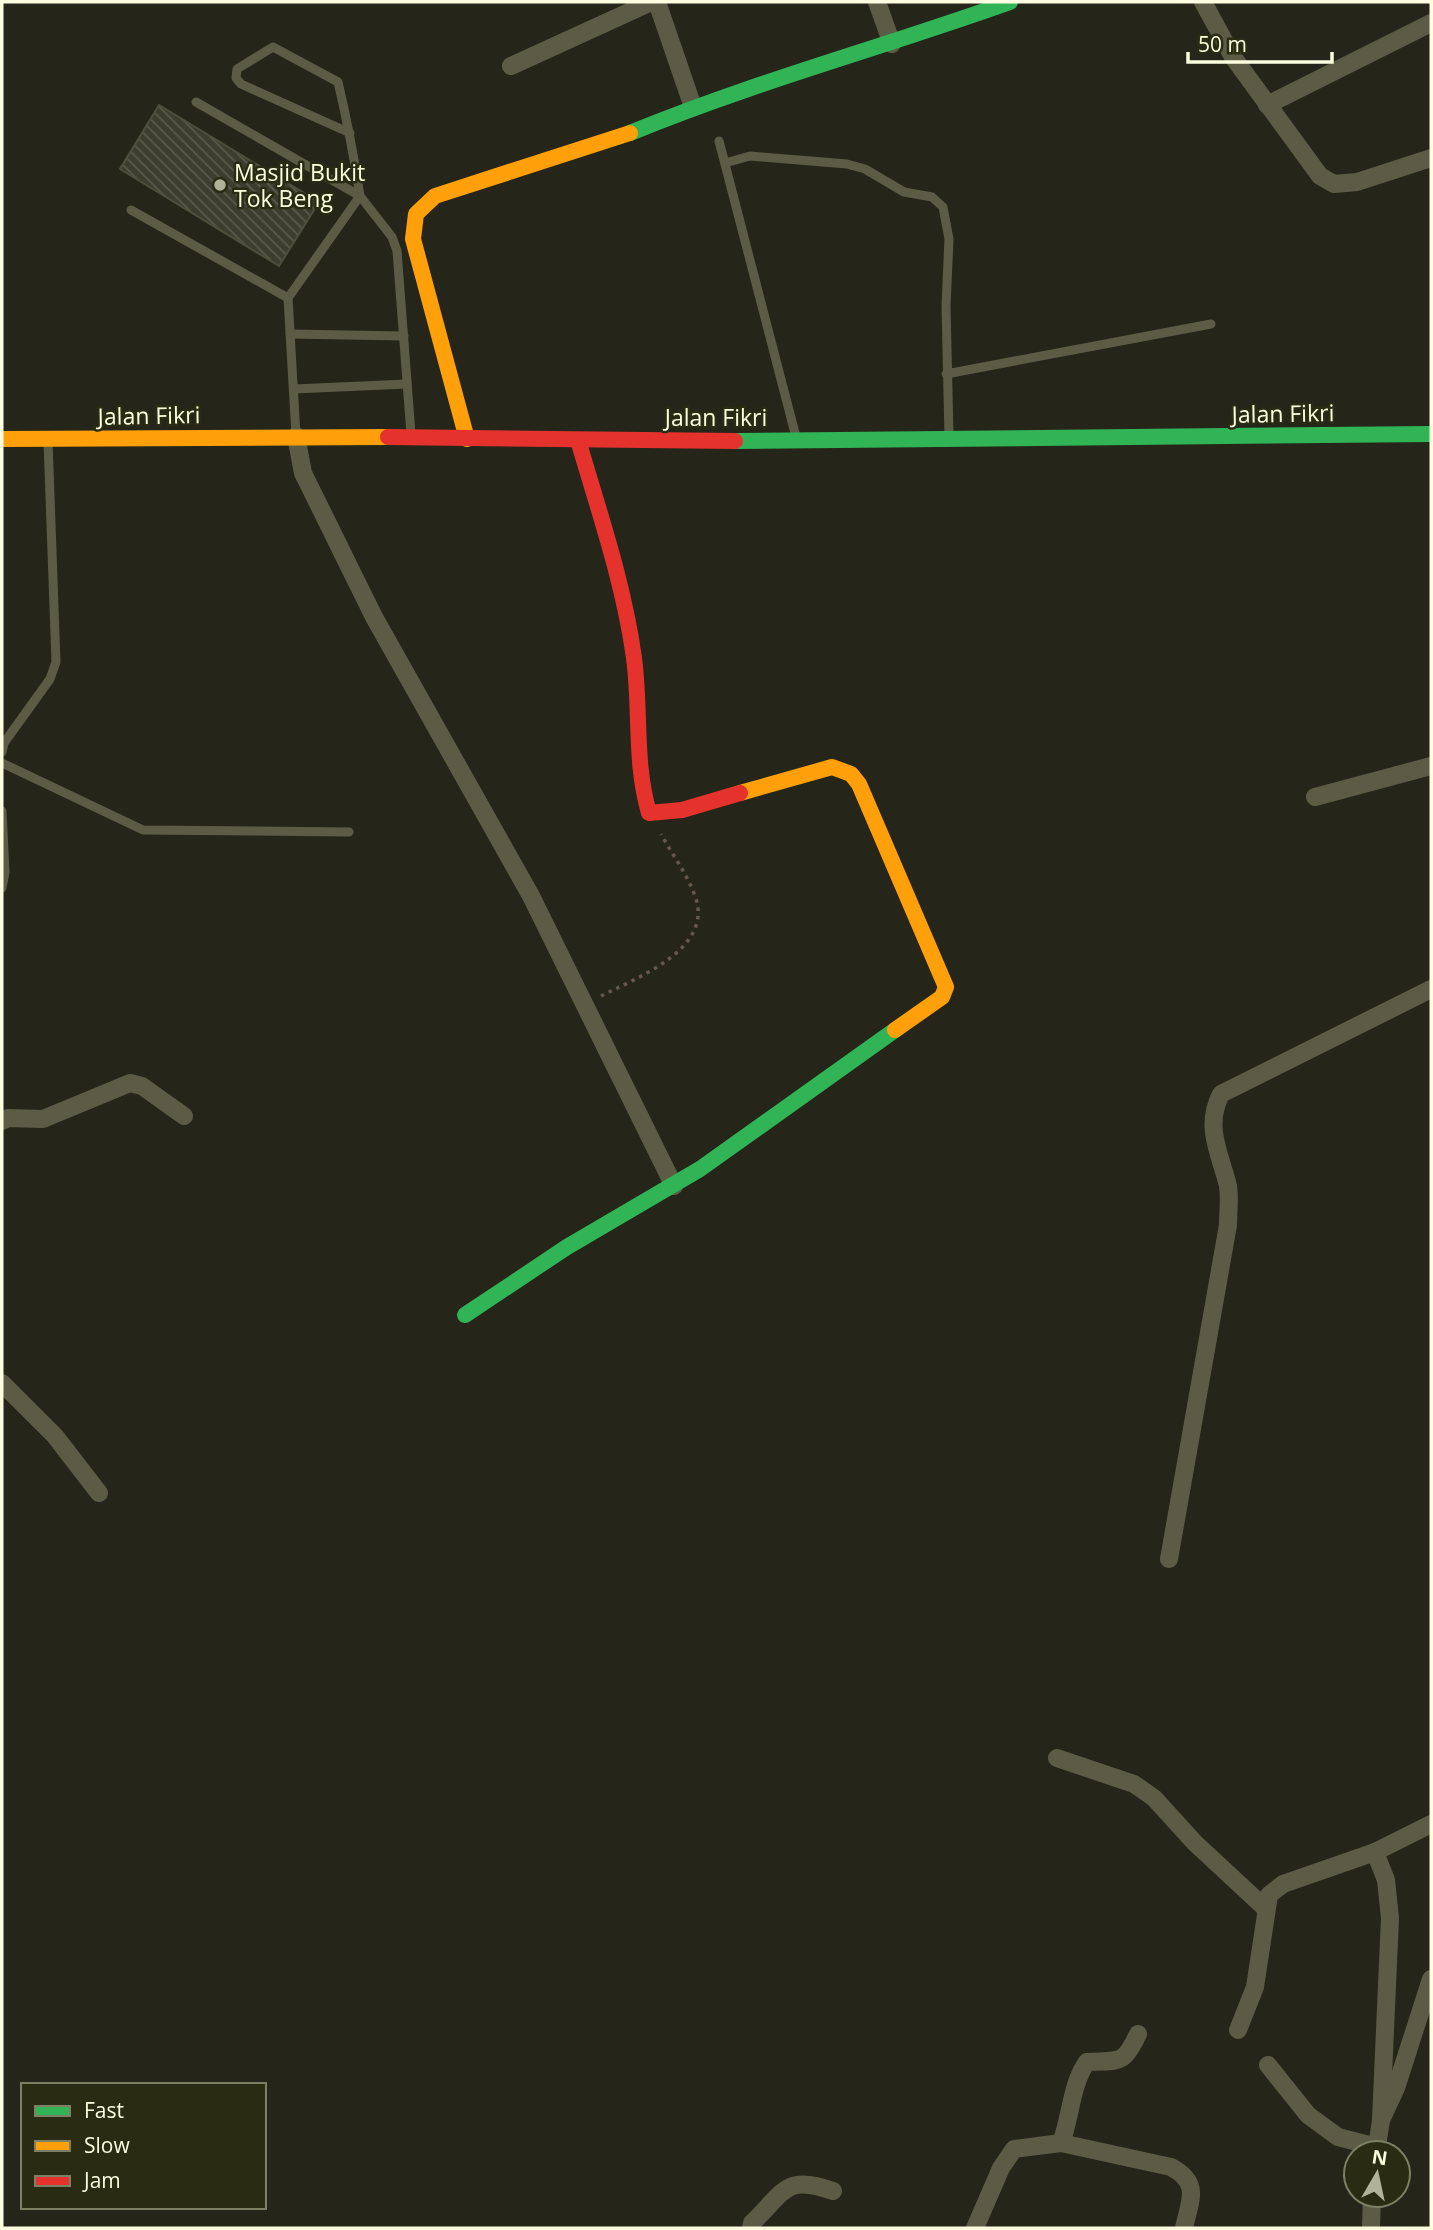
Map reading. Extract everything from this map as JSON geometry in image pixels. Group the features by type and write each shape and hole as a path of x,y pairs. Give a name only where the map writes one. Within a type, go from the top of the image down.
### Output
{"street":[{"path":"512,66 651,2"},
{"path":"657,2 693,107"},
{"path":"877,2 892,44"},
{"path":"467,439 413,239 411,222 417,209 435,196 608,142 693,107 892,44 1010,2"},
{"path":"1203,2 1233,57 1320,176 1334,184 1357,182 1431,158"},
{"path":"1267,105 1431,23"},
{"name":"Jalan Fikri","path":"2,439 296,436 578,440 949,439 1431,434"},
{"path":"296,436 303,473 374,617 489,818 587,1004 674,1186"},
{"path":"465,1315 568,1247 674,1186 942,998 946,987 859,784 851,774 832,768 682,810 649,813 639,777 634,655 610,551 578,440"},
{"path":"1315,797 1431,766"},
{"path":"1169,1559 1228,1225 1228,1188 1213,1140 1213,1109 1221,1094 1431,989"},
{"path":"2,1121 8,1118 43,1119 130,1083 142,1086 184,1116"},
{"path":"2,1383 55,1436 99,1493"},
{"path":"1057,1758 1134,1784 1154,1798 1195,1843 1266,1909"},
{"path":"1238,2030 1255,1987 1269,1895 1283,1884 1375,1852 1431,1824"},
{"path":"1375,1852 1386,1880 1390,1918 1381,2120 1378,2139"},
{"path":"1381,2120 1396,2088 1431,1979"},
{"path":"1061,2143 1079,2073 1087,2062 1120,2060 1128,2056 1138,2034"},
{"path":"1268,2065 1308,2115 1344,2139"},
{"path":"975,2228 1001,2168 1014,2149 1061,2143 1171,2167 1186,2175 1193,2190 1184,2228"},
{"path":"751,2228 752,2223 792,2185 811,2183 833,2191"},
{"path":"1371,2228 1372,2209"}],"lane":[{"path":"296,436 288,298 360,196 351,133 338,82 279,48 267,48 237,69 236,78 241,84 351,133"},
{"path":"196,102 360,196 392,237 397,251 412,439"},
{"path":"719,141 797,439"},
{"path":"725,163 750,156 846,164 865,169 905,192 932,197 943,207 949,239 946,374 949,439"},
{"path":"131,210 288,298"},
{"path":"946,374 1211,324"},
{"path":"290,334 404,336"},
{"path":"293,389 407,384"},
{"path":"2,752 4,743 50,679 56,662 48,439"},
{"path":"2,763 143,830 349,832"},
{"path":"2,811 5,872 2,888"}],"path":[{"path":"587,1004 674,958 690,935 699,914 695,895 649,813"}],"building":[{"name":"Masjid Bukit Tok Beng","path":"159,105 319,202 279,266 120,169"}],"traffic: fast":[{"path":"630,133 724,97 1010,2"},
{"path":"735,441 1431,434"},
{"path":"465,1315 567,1247 700,1169 895,1030"}],"traffic: slow":[{"path":"467,439 413,239 416,214 435,196 630,133"},
{"path":"2,439 388,437"},
{"path":"740,793 832,767 851,774 859,784 946,987 942,997 895,1030"}],"traffic: jam":[{"path":"388,437 735,441"},
{"path":"578,440 610,548 630,630 636,677 641,775 649,813 682,810 740,793"}],"place":[{"name":"Masjid Bukit Tok Beng","path":"220,185"}]}
